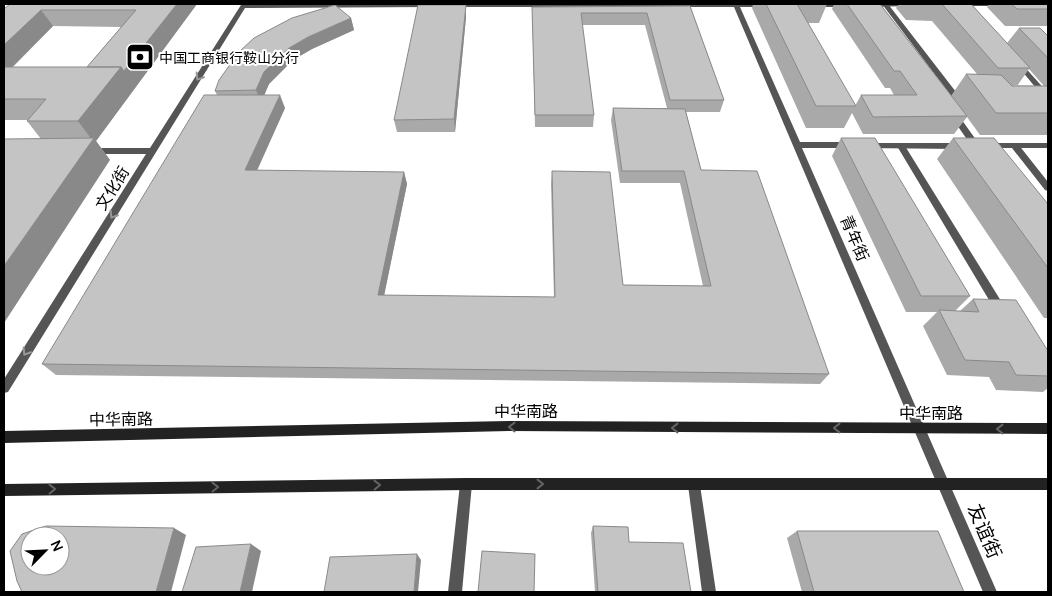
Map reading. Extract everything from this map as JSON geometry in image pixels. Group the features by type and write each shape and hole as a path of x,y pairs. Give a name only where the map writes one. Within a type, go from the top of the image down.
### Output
{"main road":[{"name":"中华南路","path":"4,438 508,426 1048,429"},
{"path":"4,490 466,484 1048,484"}],"street":[{"path":"243,4 776,5"},
{"name":"文化街","path":"4,388 243,4"},
{"name":"青年街","path":"736,4 945,485"},
{"path":"885,4 956,93 945,102 976,146"},
{"path":"806,5 921,4"},
{"path":"948,4 1012,4"},
{"path":"965,4 971,10"},
{"path":"1011,56 1048,97"},
{"path":"1039,103 1048,103"},
{"path":"798,145 1048,146"},
{"path":"901,146 1008,321"},
{"path":"1015,146 1048,188"},
{"path":"83,151 153,151"},
{"path":"455,592 466,484"},
{"path":"694,485 709,592"},
{"name":"友谊街","path":"945,485 990,592"}],"building":[{"path":"10,4 177,4 124,71 121,67 87,67 136,10 41,10 4,45 4,9"},
{"path":"766,4 797,4 856,106 816,106"},
{"path":"847,4 880,4 967,116 873,117 861,95 917,95 900,71 894,71"},
{"path":"942,4 971,4 1030,68 998,68"},
{"path":"1011,4 1048,4 1048,9 1017,9"},
{"path":"335,5 351,18 308,37 289,48 264,72 256,90 215,91 219,80 239,52 254,38 292,18"},
{"path":"418,5 466,5 454,119 394,120"},
{"path":"690,6 724,100 670,100 647,13 581,13 594,115 535,115 532,7"},
{"path":"1019,28 1040,28 1048,36 1048,58"},
{"path":"4,67 121,67 78,121 27,121 46,99 4,99"},
{"path":"966,74 1001,75 1012,86 1048,86 1048,113 996,113"},
{"path":"204,95 280,95 245,170 404,172 378,295 555,297 552,171 610,172 623,285 711,286 684,171 622,171 613,108 685,109 701,170 757,171 829,374 42,364"},
{"path":"94,138 4,266 4,139"},
{"path":"841,138 875,138 970,296 921,296"},
{"path":"953,138 994,138 1048,204 1048,268"},
{"path":"973,299 1016,300 1048,351 1048,376 1016,375 1009,362 965,360 939,310 979,312"},
{"path":"70,526 174,528 156,592 22,592 17,581 10,551 20,537 20,576 70,576"},
{"path":"593,526 628,527 629,542 683,543 691,592 598,592"},
{"path":"797,531 938,531 964,592 814,592"},
{"path":"251,544 240,592 182,592 196,547"},
{"path":"482,551 535,554 534,592 478,592"},
{"path":"417,554 414,592 324,592 330,557"}],"place":[{"name":"中国工商银行鞍山分行","path":"140,57"}]}
